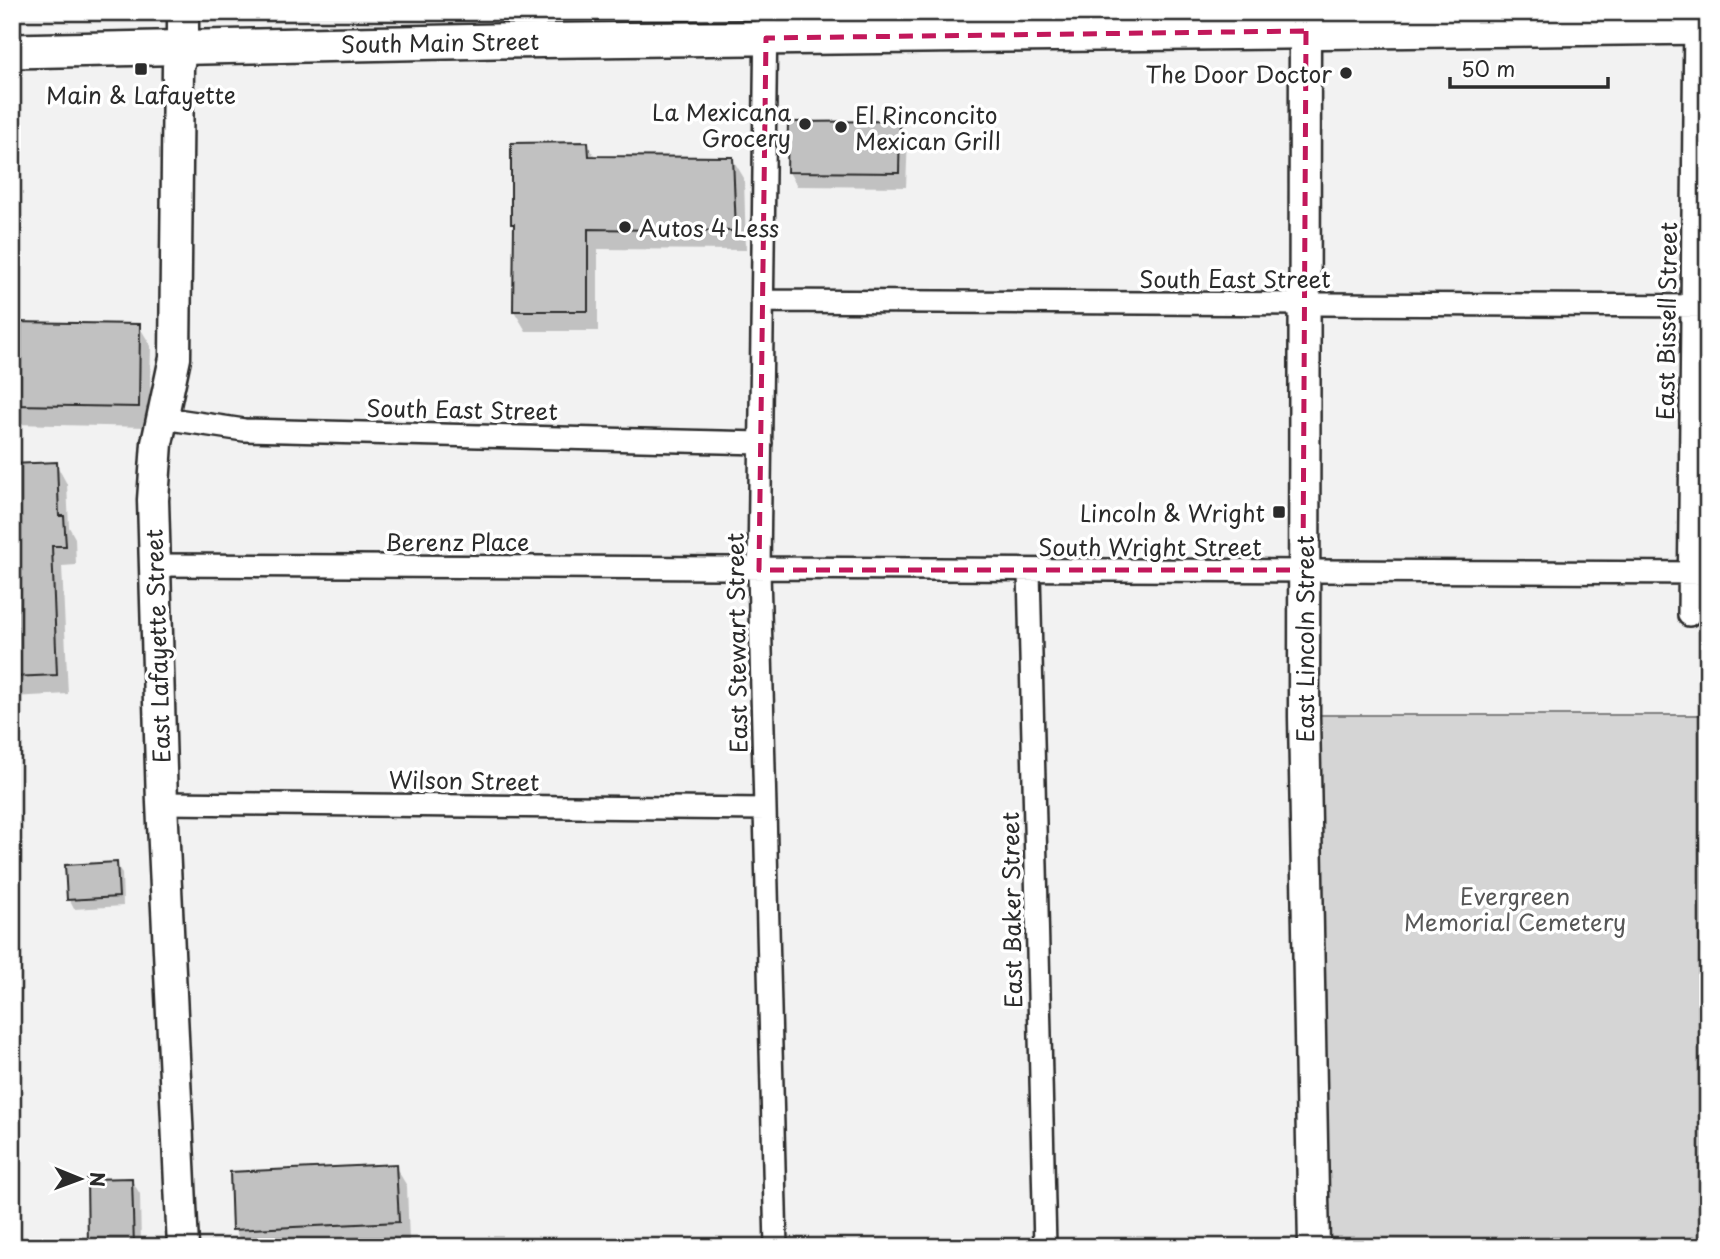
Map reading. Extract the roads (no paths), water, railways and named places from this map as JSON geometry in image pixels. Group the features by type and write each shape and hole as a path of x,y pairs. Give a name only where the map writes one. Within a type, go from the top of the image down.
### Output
{"main road":[{"name":"South Main Street","path":"12,51 183,48 766,25 1699,22"}],"street":[{"name":"East Lafayette Street","path":"183,12 183,48 178,67 175,358 155,473 162,803 183,1247"},
{"name":"East Lincoln Street","path":"1306,22 1303,570 1314,1247"},
{"name":"East Bissell Street","path":"1689,615 1699,573 1699,22"},
{"name":"East Stewart Street","path":"766,25 759,570 776,1247"},
{"name":"South East Street","path":"762,301 1700,306"},
{"name":"South East Street","path":"163,418 244,430 761,443"},
{"name":"Berenz Place","path":"155,565 759,570"},
{"name":"South Wright Street","path":"759,570 1699,573"},
{"name":"East Baker Street","path":"1029,572 1045,1247"},
{"name":"Wilson Street","path":"162,803 765,808"}],"place":[{"name":"Main & Lafayette","path":"141,69"},
{"name":"The Door Doctor","path":"1346,73"},
{"name":"La Mexicana Grocery","path":"805,124"},
{"name":"El Rinconcito Mexican Grill","path":"841,127"},
{"name":"Autos 4 Less","path":"625,227"},
{"name":"Lincoln & Wright","path":"1279,512"}],"park label":[{"name":"Evergreen Memorial Cemetery","path":"1515,908"}]}
